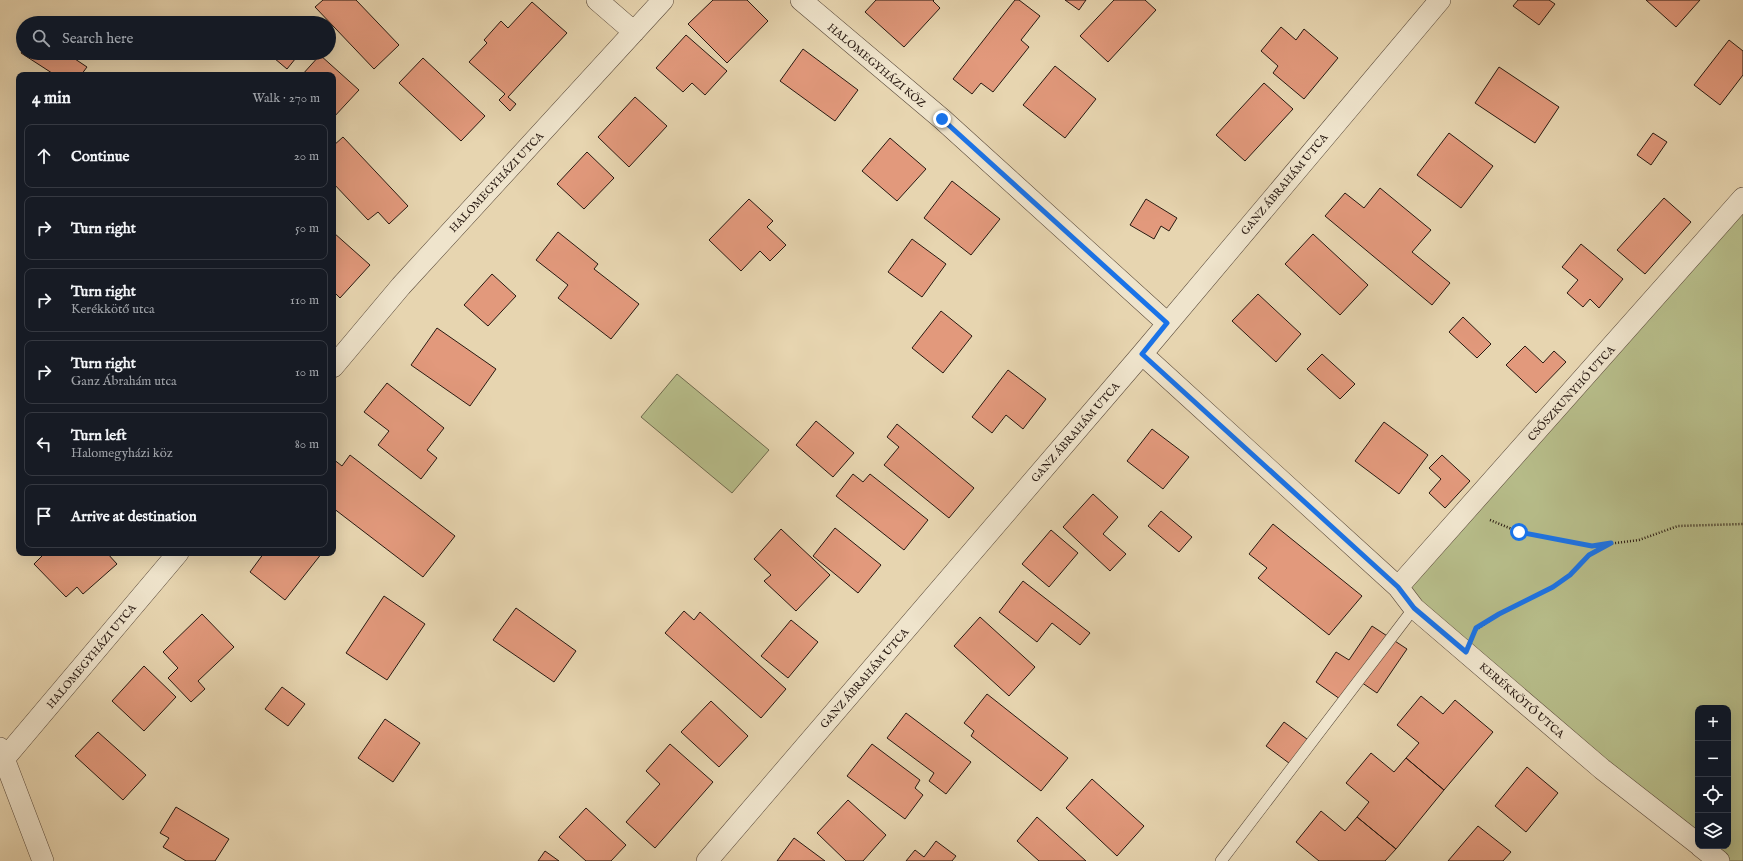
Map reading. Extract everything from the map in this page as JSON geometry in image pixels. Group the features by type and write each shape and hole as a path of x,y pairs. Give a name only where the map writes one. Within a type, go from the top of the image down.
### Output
{"street":[{"path":"597,0 634,32"},
{"name":"HALOMEGYHÁZI UTCA","path":"336,363 401,286 663,0"},
{"name":"HALOMEGYHÁZI KÖZ","path":"801,0 942,119 1167,323"},
{"name":"GANZ ÁBRAHÁM UTCA","path":"706,861 1142,354 1440,0"},
{"name":"CSŐSZKUNYHÓ UTCA","path":"1398,587 1743,198"},
{"name":"KERÉKKÖTŐ UTCA","path":"1142,354 1398,587 1414,608 1602,769 1695,842"},
{"name":"HALOMEGYHÁZI UTCA","path":"2,753 175,556"},
{"path":"2,753 43,861"},
{"name":"KERÉKKÖTŐ UTCA","path":"1704,849 1719,861"}],"lane":[{"path":"1221,861 1414,608"}],"path":[{"path":"1489,520 1519,532 1592,546 1639,540 1678,526 1743,524"},
{"path":"1466,652 1476,628 1499,614 1553,587 1570,575 1589,555 1611,543"}],"green space":[{"path":"1743,198 1743,861 1719,861 1704,849 1731,849 1731,705 1695,705 1695,841 1398,587"},
{"path":"677,374 769,450 732,493 641,417"}],"building":[{"path":"323,0 356,0 399,45 374,69 336,29 336,16 324,16 315,7"},
{"path":"713,0 747,0 768,21 727,63 688,24"},
{"path":"876,0 934,0 933,1 940,8 904,47 865,12"},
{"path":"1015,0 1019,0 1040,16 1021,40 1029,47 993,92 981,83 972,94 953,79"},
{"path":"1065,0 1086,0 1079,10"},
{"path":"1114,0 1145,0 1156,10 1108,62 1080,36"},
{"path":"1518,0 1549,0 1555,4 1539,25 1513,6"},
{"path":"1646,0 1700,0 1676,27"},
{"path":"532,2 567,33 508,97 516,104 510,111 499,100 505,94 469,62 487,43 484,40 501,21 508,28"},
{"path":"1281,27 1296,40 1304,29 1338,58 1304,99 1273,73 1278,66 1261,51"},
{"path":"686,35 727,71 705,95 692,83 683,92 656,68"},
{"path":"1729,40 1743,51 1743,75 1720,105 1694,85"},
{"path":"803,49 858,90 835,121 780,81"},
{"path":"423,58 485,116 461,141 399,83"},
{"path":"32,60 76,60 87,67 83,72 50,72"},
{"path":"276,60 294,60 287,69"},
{"path":"316,60 326,60 359,90 336,115 336,72 305,72"},
{"path":"1055,66 1096,99 1065,138 1023,105"},
{"path":"1499,67 1559,107 1535,143 1475,103"},
{"path":"1264,83 1293,109 1245,161 1216,135"},
{"path":"635,97 667,126 629,167 598,137"},
{"path":"1449,133 1493,166 1461,208 1417,175"},
{"path":"1653,133 1667,142 1651,165 1637,155"},
{"path":"343,137 408,206 389,224 378,212 368,220 336,186 336,143"},
{"path":"890,138 926,169 897,201 862,171"},
{"path":"587,152 614,178 584,209 557,184"},
{"path":"952,181 1000,219 971,255 924,218"},
{"path":"1380,188 1431,230 1412,252 1450,283 1432,305 1325,216 1345,193 1364,208"},
{"path":"1664,198 1691,222 1645,274 1617,250"},
{"path":"749,199 773,221 767,227 786,245 770,261 760,251 741,271 709,240"},
{"path":"1146,199 1177,218 1169,231 1161,226 1154,239 1130,225"},
{"path":"558,232 598,264 594,269 639,304 611,339 558,298 568,285 536,260"},
{"path":"1313,234 1368,285 1340,315 1285,264"},
{"path":"336,235 370,265 340,298 336,294"},
{"path":"912,239 946,264 922,297 888,272"},
{"path":"1581,244 1623,279 1599,308 1590,299 1583,307 1567,293 1578,280 1562,267"},
{"path":"492,274 516,296 488,326 464,305"},
{"path":"1258,294 1301,334 1276,362 1232,321"},
{"path":"941,311 972,336 943,373 912,348"},
{"path":"1463,317 1491,344 1477,358 1449,332"},
{"path":"437,328 496,369 470,406 411,365"},
{"path":"1525,346 1543,363 1554,351 1566,362 1536,393 1506,365"},
{"path":"1322,354 1355,384 1340,399 1307,369"},
{"path":"1008,370 1046,399 1023,429 1006,415 992,433 972,417"},
{"path":"387,383 444,428 427,450 437,458 421,479 378,445 389,431 364,412"},
{"path":"816,421 854,453 833,477 796,445"},
{"path":"1384,422 1428,455 1399,494 1355,461"},
{"path":"897,424 974,488 949,518 884,465 899,447 887,437"},
{"path":"1152,429 1189,457 1163,489 1127,461"},
{"path":"350,455 455,536 423,577 336,510 336,461 342,466"},
{"path":"1442,455 1470,481 1445,508 1429,493 1441,479 1429,468"},
{"path":"853,474 863,482 870,474 928,520 904,550 836,496"},
{"path":"1093,494 1118,517 1103,534 1126,554 1110,571 1063,527"},
{"path":"1161,511 1192,537 1179,552 1148,526"},
{"path":"1273,524 1362,596 1329,635 1258,578 1267,568 1249,554"},
{"path":"835,528 881,565 858,593 813,556"},
{"path":"781,529 830,575 796,611 764,581 771,575 754,559"},
{"path":"1051,530 1078,553 1049,587 1022,564"},
{"path":"42,556 110,556 117,564 83,594 77,587 66,597 34,564"},
{"path":"262,556 320,556 285,600 250,572"},
{"path":"1023,581 1090,633 1080,645 1052,623 1037,642 999,612"},
{"path":"384,596 425,624 387,680 346,653"},
{"path":"516,608 576,651 554,682 493,640"},
{"path":"684,611 694,620 700,612 786,689 761,718 665,633"},
{"path":"202,614 234,647 198,681 205,689 191,702 168,678 178,668 163,652"},
{"path":"980,617 1035,667 1009,696 954,646"},
{"path":"791,620 818,642 788,678 761,656"},
{"path":"1372,626 1407,649 1377,693 1355,678 1340,699 1316,682 1336,652 1349,660"},
{"path":"144,666 176,697 144,731 112,701"},
{"path":"282,687 305,704 288,726 265,709"},
{"path":"987,694 1068,758 1041,791 971,736 974,731 964,723"},
{"path":"1421,696 1443,714 1455,700 1493,732 1444,790 1406,758 1419,743 1397,725"},
{"path":"711,701 748,736 719,767 681,732"},
{"path":"906,713 971,762 946,794 929,781 934,773 887,738"},
{"path":"385,719 420,743 393,782 358,758"},
{"path":"1284,722 1311,742 1293,766 1266,746"},
{"path":"98,732 146,775 123,800 75,756"},
{"path":"670,744 713,782 655,848 626,822 660,784 646,771"},
{"path":"872,744 920,780 915,788 923,795 905,819 847,776"},
{"path":"1371,753 1394,772 1406,758 1444,790 1396,849 1357,817 1369,802 1346,783"},
{"path":"1527,767 1558,793 1526,832 1495,806"},
{"path":"1092,779 1144,826 1117,856 1066,808"},
{"path":"848,800 886,835 863,861 846,861 817,833"},
{"path":"176,807 229,839 215,861 186,861 163,847 169,838 160,833"},
{"path":"586,808 626,845 611,861 586,861 559,837"},
{"path":"1321,811 1345,831 1357,817 1396,849 1385,861 1319,861 1296,842"},
{"path":"1037,817 1086,861 1039,861 1017,841"},
{"path":"1478,826 1511,852 1503,861 1448,861"},
{"path":"794,838 825,861 777,861"},
{"path":"936,841 956,856 952,861 906,861 915,850 924,857"},
{"path":"545,851 559,861 538,861"}],"route":[{"path":"942,119 1167,323 1142,354 1398,587 1414,608 1466,652 1476,628 1499,614 1528,601 1553,587 1570,575 1589,555 1611,543 1592,546 1519,532"}]}
